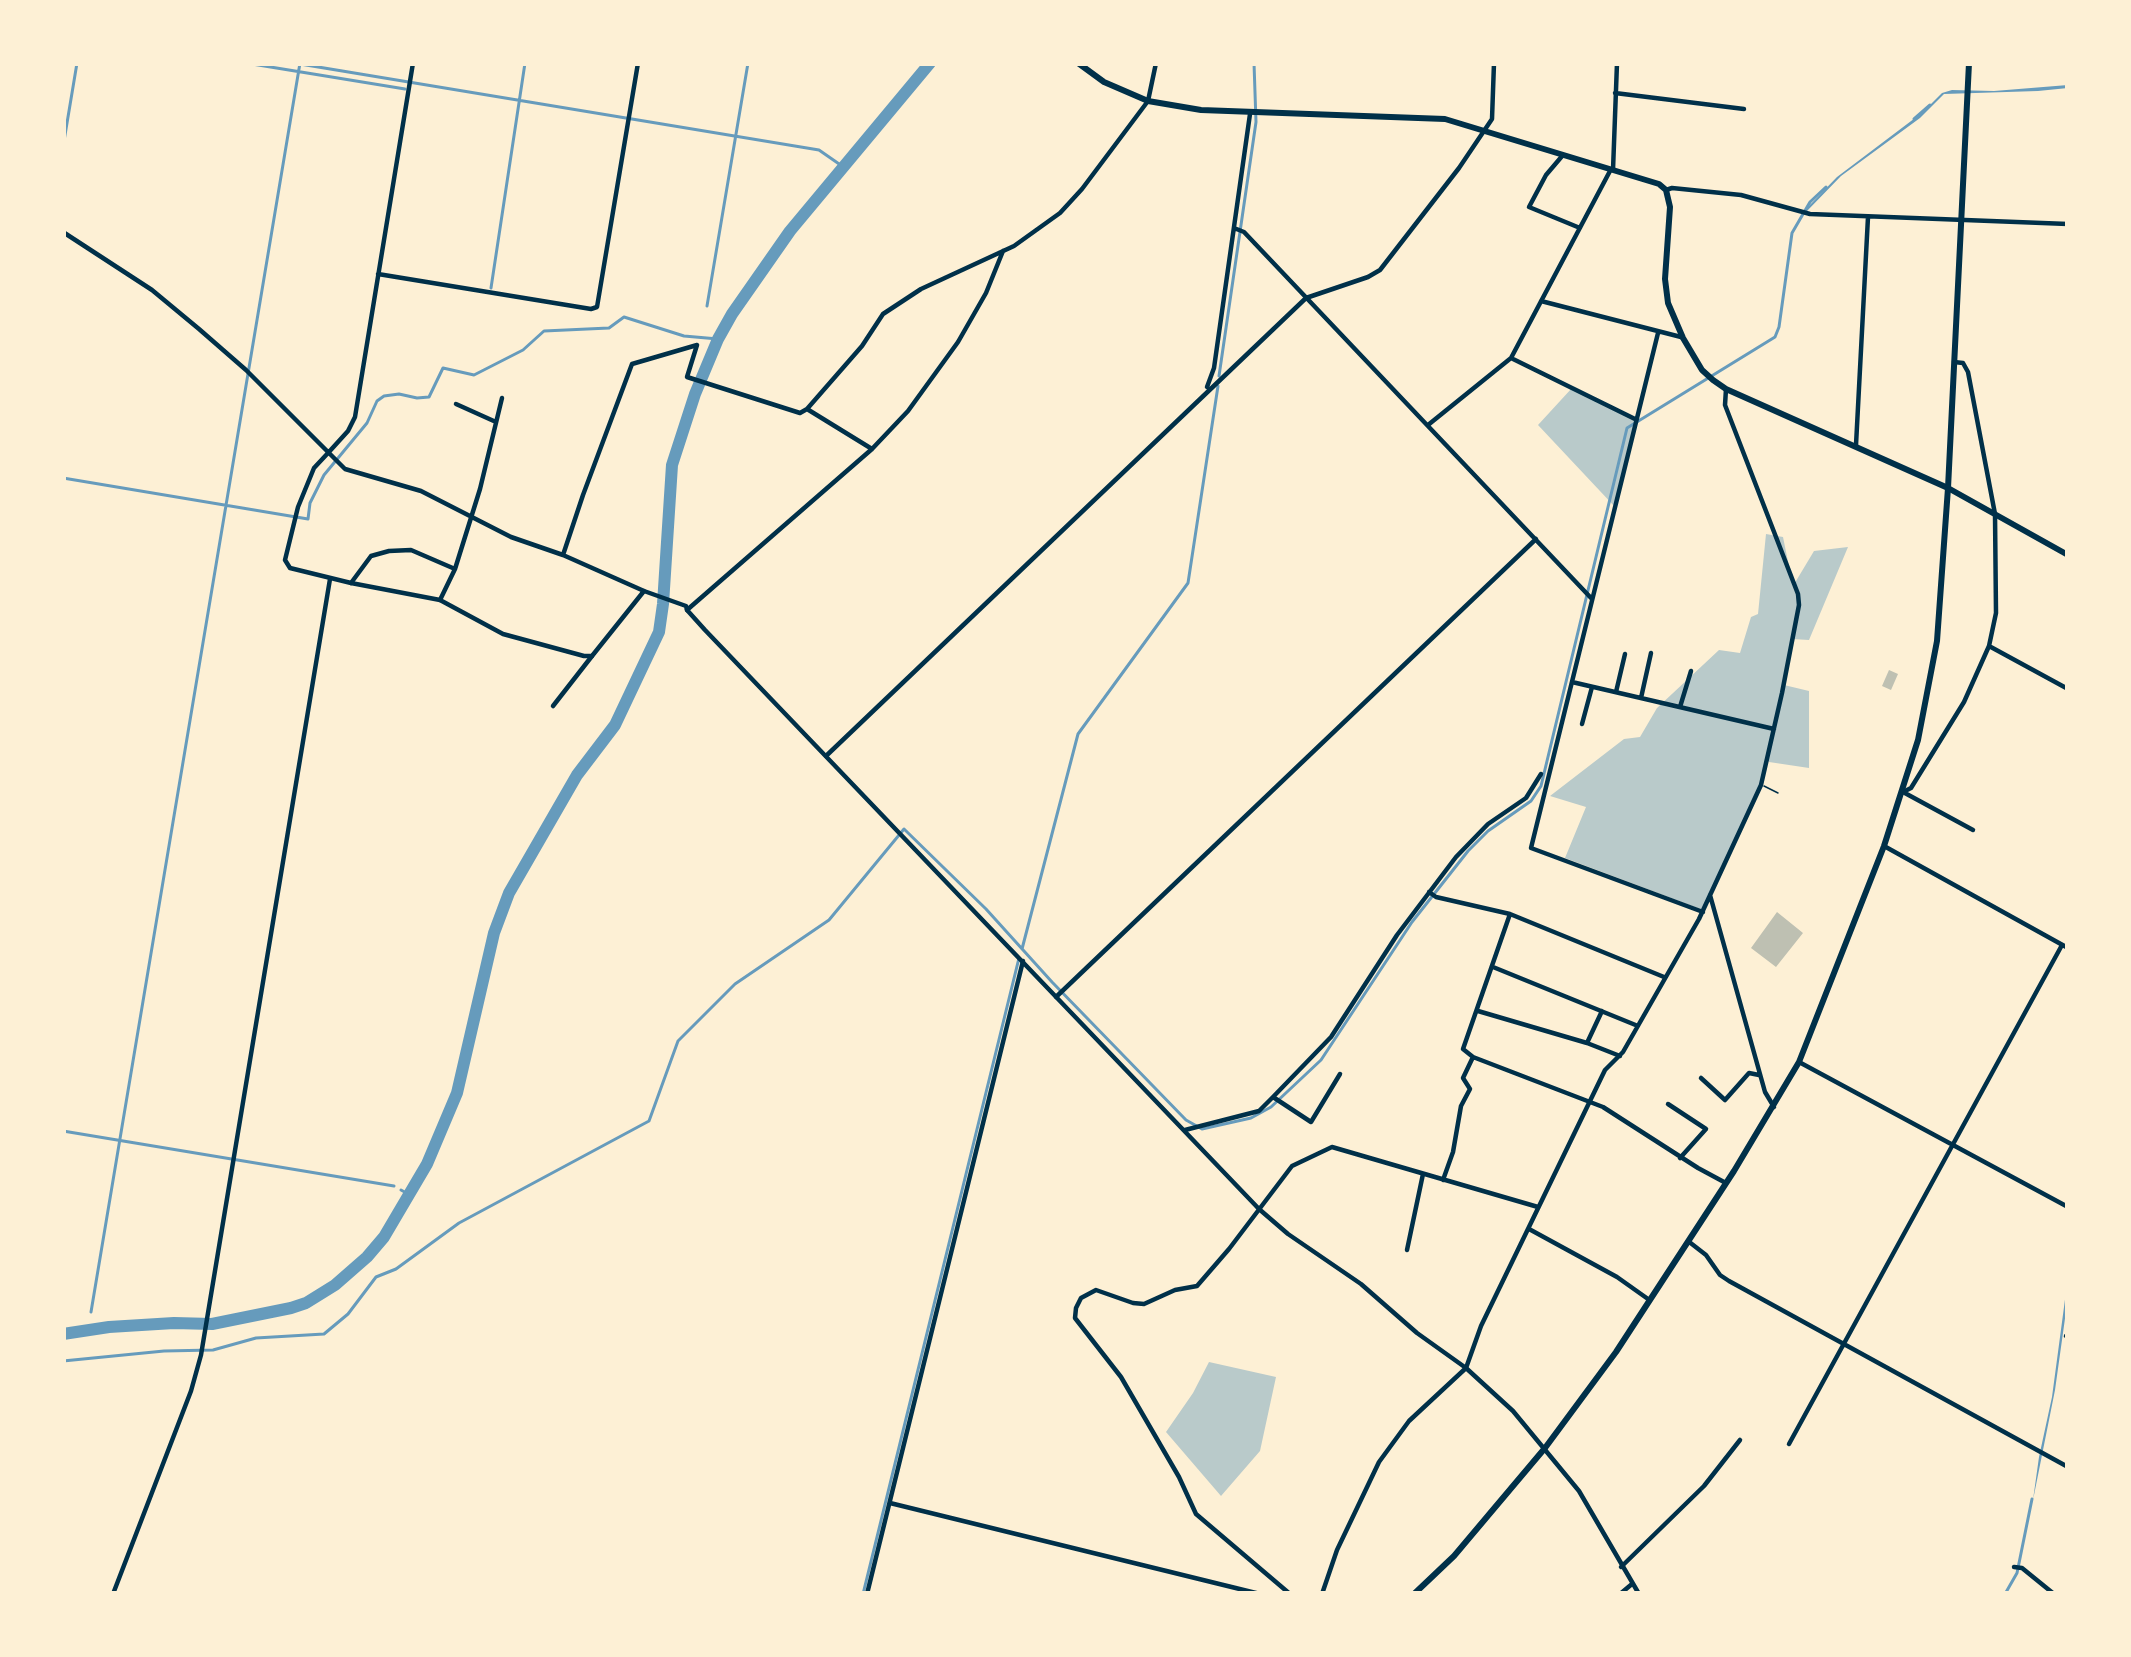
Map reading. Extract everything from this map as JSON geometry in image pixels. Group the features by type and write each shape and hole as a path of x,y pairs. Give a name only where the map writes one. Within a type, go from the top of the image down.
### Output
{"main road":[{"path":"1078,63 1105,82 1148,101 1186,109 1434,118 1649,180 1666,190 1670,207 1666,293 1683,338 1702,370 1726,389 1948,488 2068,555"},
{"path":"1414,1594 1454,1556 1545,1448 1616,1352 1774,1107 1799,1062 1904,792 1937,641 1969,63"}],"street":[{"path":"413,63 355,417 314,468 285,560 290,568 330,579 440,601 503,634 592,656"},
{"path":"378,274 597,307 638,63"},
{"path":"563,555 632,364 697,345 687,377 800,413 807,409 883,314 921,289 1004,250 1060,213 1148,101 1156,63"},
{"path":"826,756 1306,298 1380,270 1486,130 1492,119 1494,63"},
{"path":"1428,425 1511,358 1612,170 1617,63"},
{"path":"1615,93 1744,109"},
{"path":"1207,390 1255,112"},
{"path":"1563,155 1529,207 1580,228"},
{"path":"1666,190 1741,195 1798,212 2068,224"},
{"path":"1856,449 1868,217"},
{"path":"1234,228 1244,232 1592,599"},
{"path":"63,232 152,290 246,370 353,472 421,491 511,537 686,606 1258,1209 1344,1270 1513,1411 1580,1491 1640,1594"},
{"path":"687,610 872,449 908,411 946,361 986,293 1004,250"},
{"path":"1541,301 1683,338"},
{"path":"1658,333 1531,848 1702,912"},
{"path":"1511,358 1636,419"},
{"path":"1904,792 1911,788 1964,702 1989,646 1998,596 1995,514 1968,372 1963,363 1954,362"},
{"path":"1322,1594 1337,1550 1379,1462 1409,1421 1466,1368 1481,1325 1606,1070 1639,1026 1702,912 1761,785 1798,594 1725,405 1726,389"},
{"path":"440,601 455,569 502,398"},
{"path":"457,404 496,422"},
{"path":"807,409 872,449"},
{"path":"1056,997 1536,539"},
{"path":"350,584 370,556 389,551 411,550 455,569"},
{"path":"113,1594 201,1355 330,579"},
{"path":"553,706 644,591"},
{"path":"1989,646 2068,689"},
{"path":"1641,698 1651,653"},
{"path":"1616,692 1625,654"},
{"path":"1680,707 1690,671"},
{"path":"1572,682 1774,729"},
{"path":"1582,724 1592,687"},
{"path":"1185,1130 1259,1111 1331,1037 1397,935 1471,840 1531,793 1541,774"},
{"path":"1904,792 1973,830"},
{"path":"1790,1444 2065,946 1884,846"},
{"path":"1429,892 1510,914 1664,976"},
{"path":"1710,895 1765,1092 1774,1107"},
{"path":"1510,914 1463,1049 1603,1107 1726,1183"},
{"path":"867,1594 1023,961"},
{"path":"1493,967 1639,1026"},
{"path":"1478,1011 1620,1056"},
{"path":"1587,1043 1602,1012"},
{"path":"1443,1180 1470,1088 1463,1078 1473,1057"},
{"path":"1799,1062 2068,1207"},
{"path":"1701,1078 1725,1100 1749,1073 1760,1075"},
{"path":"1273,1097 1311,1122 1340,1074"},
{"path":"1669,1104 1706,1129 1680,1158"},
{"path":"1289,1594 1196,1514 1121,1377 1075,1318 1082,1298 1096,1290 1144,1304 1197,1286 1292,1166 1331,1147 1538,1207"},
{"path":"1407,1250 1423,1174"},
{"path":"1528,1229 1649,1299"},
{"path":"1688,1241 1729,1281 2068,1467"},
{"path":"1621,1567 1704,1486 1740,1440"},
{"path":"890,1503 1260,1594"},
{"path":"2014,1567 2022,1568 2054,1594"},
{"path":"1620,1594 1632,1584"}],"lane":[{"path":"1761,785 1778,793"}],"shaded area":[{"path":"1572,388 1636,419 1615,507 1538,425"},
{"path":"1766,534 1783,537 1793,586 1814,551 1848,547 1809,640 1792,639 1784,685 1809,691 1809,768 1769,759 1703,910 1565,858 1586,807 1550,796 1624,739 1640,737 1657,708 1719,650 1740,653 1751,617 1758,614"},
{"path":"1209,1362 1276,1377 1260,1451 1221,1496 1166,1432"}],"water":[{"path":"2068,85 2038,91 1944,94 1804,211 1837,177 1942,93"},
{"path":"2068,1277 2055,1390 2033,1500 2052,1397"}],"building":[{"path":"1889,670 1898,674 1891,690 1882,686"},
{"path":"1777,912 1803,933 1776,967 1751,948"}],"waterway":[{"path":"63,147 77,63"},
{"path":"246,63 405,89"},
{"path":"294,63 819,150 842,166"},
{"path":"91,1312 300,63"},
{"path":"491,288 525,63"},
{"path":"707,306 748,63"},
{"path":"63,1334 109,1327 212,1324 291,1308 335,1285 384,1237 427,1164 457,1093 494,933 509,893 577,775 615,725 659,632 672,465 718,339 790,231 930,63"},
{"path":"1219,376 1256,122 1254,63"},
{"path":"1914,119 1930,105"},
{"path":"63,1361 213,1350 256,1338 324,1334 348,1314 376,1277 396,1269 459,1223 649,1121 678,1041 735,984 829,920 904,829 1186,1120 1202,1129 1251,1118 1271,1107 1321,1060 1412,922 1468,851 1531,801 1541,786 1627,428 1775,337 1792,233 1810,202 1826,187"},
{"path":"63,478 308,519 324,475 367,423 377,401 399,394 429,397 443,368 474,375 523,350 544,331 609,328 624,317 684,336 718,339"},
{"path":"1022,949 1078,734 1188,583 1218,386"},
{"path":"863,1594 1019,958"},
{"path":"63,1131 394,1186"},
{"path":"401,1190 410,1195"},
{"path":"2005,1594 2017,1573 2032,1499"}]}
